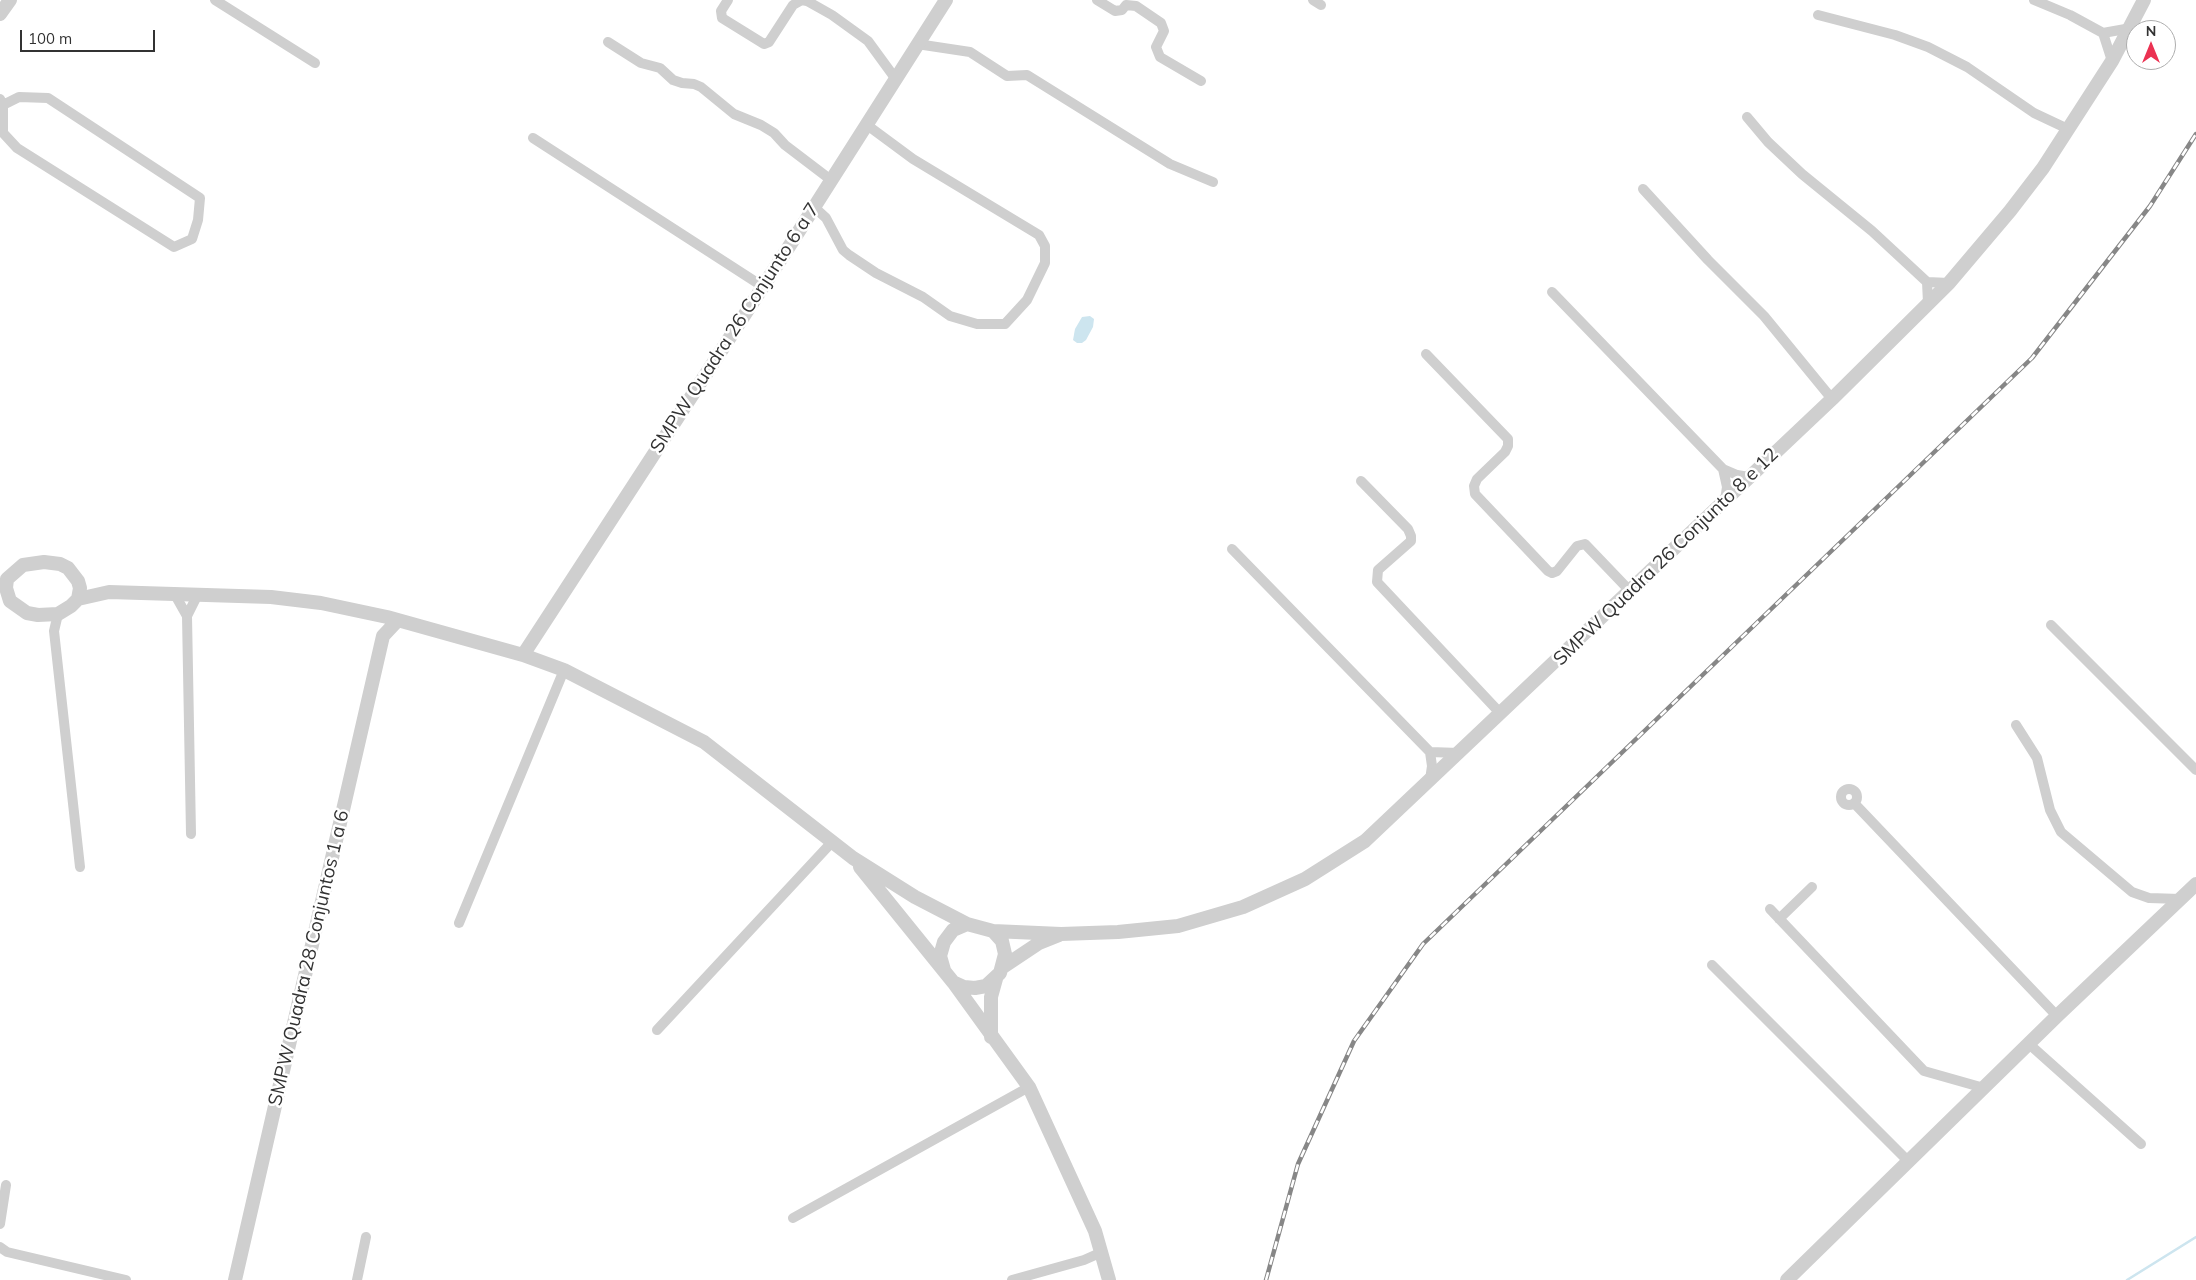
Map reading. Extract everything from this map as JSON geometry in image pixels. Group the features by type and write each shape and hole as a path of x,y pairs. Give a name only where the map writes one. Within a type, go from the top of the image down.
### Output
{"street":[{"path":"0,14 10,0"},
{"path":"215,0 315,64"},
{"path":"728,0 721,11 722,18 764,44 769,42 793,5 802,0 807,1 832,15 868,41 895,78"},
{"name":"SMPW Quadra 26 Conjunto 6 a 7","path":"523,654 814,207 946,0"},
{"path":"1097,0 1115,11 1122,10 1126,5 1136,6 1161,23 1164,31 1156,47 1160,57 1201,82"},
{"path":"2034,0 2070,15 2103,33 2126,29"},
{"name":"SMPW Quadra 26 Conjunto 8 e 12","path":"2135,20 2144,0"},
{"path":"1818,15 1928,47 1967,67 2034,113 2068,129"},
{"path":"2103,33 2112,61"},
{"name":"SMPW Quadra 26 Conjunto 8 e 12","path":"993,931 1061,934 1118,932 1178,926 1242,907 1305,879 1365,840 1460,753 1832,399 1949,283 2010,211 2043,168 2126,37"},
{"path":"608,42 641,63 660,68 673,80 701,87 734,114 761,125 774,133 791,149 831,180"},
{"path":"917,44 970,52 1007,76 1028,74 1170,164 1213,182"},
{"path":"20,97 48,98 200,198 198,220 192,240 174,247 17,148 3,133 1,103 20,97"},
{"path":"1747,117 1768,142 1802,174 1872,231 1927,282 1949,283"},
{"path":"814,207 826,218 843,250 849,255 876,273 923,297 950,316 977,324 1005,324 1027,300 1045,263 1044,246 1039,234 913,159 867,125"},
{"path":"532,138 762,286"},
{"path":"1643,189 1708,260 1764,316 1832,399"},
{"path":"1927,282 1928,303"},
{"path":"1552,292 1722,469 1749,477"},
{"path":"1426,354 1508,439 1508,446 1505,452 1477,479 1474,486 1475,494 1548,571 1552,573 1557,571 1577,546 1585,544 1630,591"},
{"path":"1722,469 1727,487 1725,500"},
{"path":"1361,481 1408,529 1411,536 1411,540 1378,570 1377,582 1501,714"},
{"path":"1232,549 1430,752 1432,766 1430,780"},
{"path":"78,599 80,588 78,581 68,568 52,562 32,563 7,571 8,579 3,590 17,608 27,613 42,615 58,614 78,599 109,592 281,598 321,603 398,620 523,654 564,670 704,742 853,858 915,897 967,924 993,931 1002,941 1005,954 991,997 991,1037"},
{"path":"78,581 109,592"},
{"path":"174,593 187,616"},
{"path":"191,834 187,616 198,594"},
{"path":"0,608 17,608"},
{"path":"58,614 54,631 80,867"},
{"path":"372,614 383,636 398,620"},
{"path":"42,615 54,631"},
{"path":"2051,625 2196,770"},
{"name":"SMPW Quadra 28 Conjuntos 1 a 6","path":"234,1280 383,636"},
{"path":"460,923 564,670"},
{"path":"2016,725 2037,758 2050,810 2061,832 2132,892 2149,898 2180,899"},
{"path":"1430,752 1460,753"},
{"path":"1854,803 2057,1016"},
{"path":"657,1030 833,841"},
{"path":"853,858 953,982 1029,1087 1095,1232 1109,1280"},
{"path":"1787,1280 2057,1016 2196,884"},
{"path":"1779,919 1812,887"},
{"path":"1770,909 1924,1071 1984,1088"},
{"path":"944,971 940,956 944,942 953,930 967,924"},
{"name":"SMPW Quadra 26 Conjunto 8 e 12","path":"1000,973 1039,943 1061,934"},
{"path":"1712,966 1909,1162"},
{"path":"953,982 964,987 986,986 1000,973"},
{"path":"2029,1044 2141,1144"},
{"path":"793,1218 1029,1087"},
{"path":"0,1224 6,1185"},
{"path":"357,1280 366,1236"},
{"path":"0,1247 7,1252 126,1280"},
{"path":"1012,1280 1084,1260 1102,1252"}],"water":[{"path":"1090,316 1094,319 1093,327 1086,340 1082,343 1077,343 1073,340 1075,329 1082,317"}],"waterway":[{"path":"2127,1280 2196,1237"}],"railway":[{"path":"1266,1280 1298,1164 1354,1041 1423,944 2032,358 2150,206 2196,134"}]}
